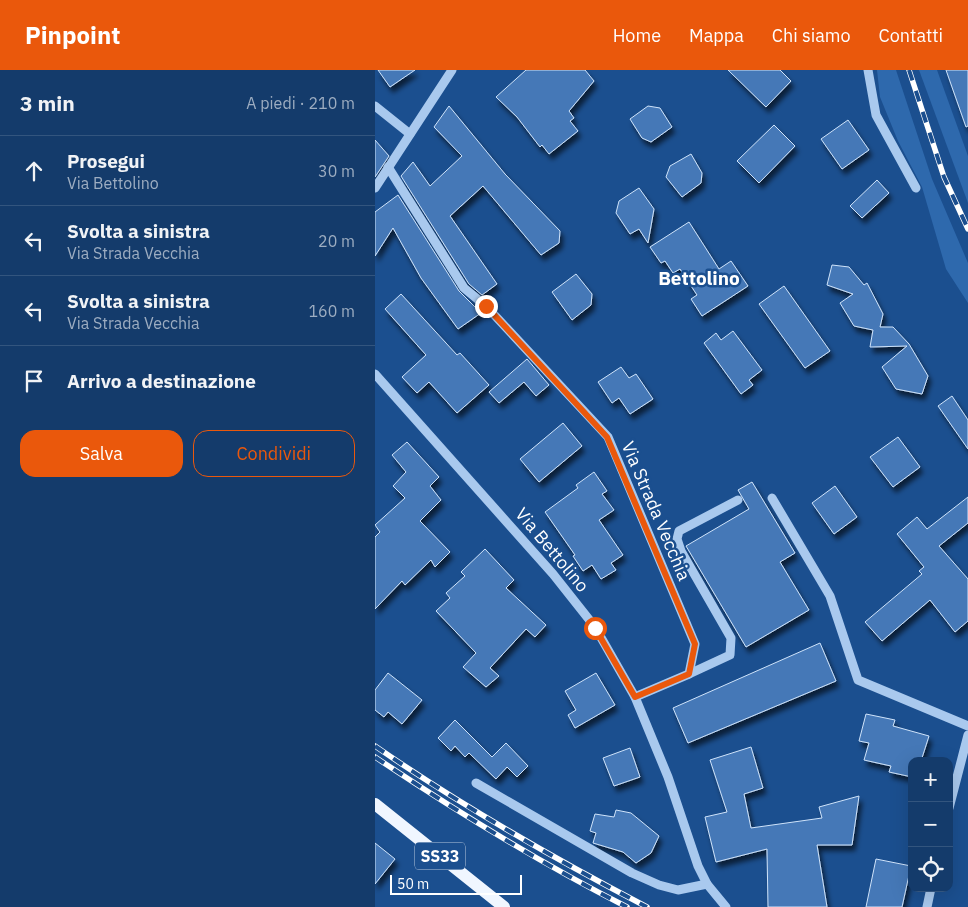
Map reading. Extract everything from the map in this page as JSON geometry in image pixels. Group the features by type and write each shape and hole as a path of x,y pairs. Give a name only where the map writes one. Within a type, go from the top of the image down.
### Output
{"main road":[{"name":"SS33","path":"375,804 504,907"}],"street":[{"path":"375,188 452,70"},
{"path":"868,70 876,115 916,188"},
{"path":"375,106 410,134"},
{"name":"Via Strada Vecchia","path":"388,167 465,288 486,306 607,437 695,644 689,674"},
{"name":"Via Bettolino","path":"375,374 553,574 595,628 635,697 668,776 697,866 707,884 726,907"},
{"path":"772,498 830,596 858,680 968,726"},
{"path":"635,697 730,655 731,638 681,550 677,539 679,532 738,500"},
{"path":"951,802 968,735"},
{"path":"476,783 632,873 659,885 678,890 707,884"},
{"path":"927,907 930,892"}],"shaded area":[{"path":"877,70 896,70 932,179 968,263 968,303 946,269 922,187 898,141 880,97"},
{"path":"919,70 937,70 968,156 968,203"}],"building":[{"path":"378,70 415,70 390,87"},
{"path":"526,70 585,70 594,81 569,111 574,118 570,121 578,131 549,154 542,145 540,147 517,117 496,97"},
{"path":"728,70 780,70 791,81 766,107"},
{"path":"946,70 968,70 968,126 966,127"},
{"path":"449,106 505,174 560,231 559,243 541,255 483,186 450,216 497,284 482,295 469,284 401,176 413,162 430,186 462,156 434,127"},
{"path":"648,106 660,108 672,127 651,142 642,138 630,119"},
{"path":"848,120 869,150 842,169 821,139"},
{"path":"774,125 795,146 759,183 737,161"},
{"path":"375,140 389,156 375,177"},
{"path":"691,154 702,173 701,183 682,197 666,177 670,166"},
{"path":"877,180 889,193 862,218 850,206"},
{"path":"639,188 654,209 648,243 639,229 630,234 616,213 619,201"},
{"path":"398,195 459,291 481,313 458,329 421,278 393,228 375,256 375,212"},
{"path":"689,222 719,269 731,261 748,286 702,316 691,299 697,295 680,269 673,273 665,261 661,263 650,247"},
{"path":"832,265 849,267 864,285 867,283 883,314 880,327 893,327 909,344 928,376 922,394 896,389 882,367 907,346 870,347 873,330 854,326 840,303 853,294 827,285"},
{"path":"576,274 592,294 591,305 572,320 552,292"},
{"path":"784,286 830,351 805,368 759,304"},
{"path":"401,294 457,355 460,353 489,385 457,413 429,382 417,393 402,377 426,355 385,309"},
{"path":"733,331 762,370 749,380 753,385 741,394 704,343 716,333 721,340"},
{"path":"527,359 549,385 536,396 524,382 499,403 489,392"},
{"path":"621,367 629,378 636,374 653,399 630,414 619,398 612,403 598,382"},
{"path":"952,396 968,420 968,449 938,406"},
{"path":"563,423 582,446 539,482 520,459"},
{"path":"898,437 920,467 893,487 870,457"},
{"path":"407,442 439,477 430,486 441,500 420,521 450,552 435,567 431,560 405,585 402,581 375,609 375,537 380,532 375,525 405,498 393,486 406,472 392,455"},
{"path":"594,472 607,491 602,494 614,510 599,520 623,555 611,563 616,570 601,579 592,565 583,571 573,556 575,555 545,512 578,488 576,485"},
{"path":"752,482 795,553 780,562 809,610 746,647 686,546 749,509 738,490"},
{"path":"835,486 857,517 834,534 812,503"},
{"path":"968,497 968,523 939,546 968,579 968,621 955,632 930,600 882,641 865,622 922,574 919,571 924,567 897,534 917,517 927,529"},
{"path":"485,549 514,580 506,588 546,625 535,637 526,629 490,668 499,676 486,687 463,667 476,653 436,611 450,598 446,593 465,576 461,572"},
{"path":"820,643 836,681 688,743 673,708"},
{"path":"388,673 422,700 402,724 388,712 384,717 375,710 375,690"},
{"path":"596,673 615,705 575,728 568,715 576,710 565,691"},
{"path":"866,714 895,720 893,726 929,736 922,757 908,757 908,776 889,772 891,766 864,760 869,743 859,741"},
{"path":"455,720 492,757 506,743 528,766 517,777 507,767 496,779 469,753 465,757 455,746 451,751 438,738"},
{"path":"751,747 763,788 744,794 751,828 822,818 819,807 859,796 852,845 817,845 827,907 768,907 767,849 716,862 705,817 727,812 710,760"},
{"path":"630,748 640,777 614,786 603,758"},
{"path":"616,810 631,813 659,836 651,853 636,863 623,852 593,843 596,833 590,831 595,814 614,817"},
{"path":"375,843 395,859 375,884"},
{"path":"876,859 908,865 908,880 902,907 866,907"}],"railway":[{"path":"909,70 944,177 968,229"},
{"path":"375,746 441,790 508,831 647,907"},
{"path":"375,757 499,836 562,873 627,907"}],"district":[{"name":"Bettolino","path":"699,278"}],"route":[{"path":"486,306 607,437 695,644 689,674 635,697 595,628"}]}
